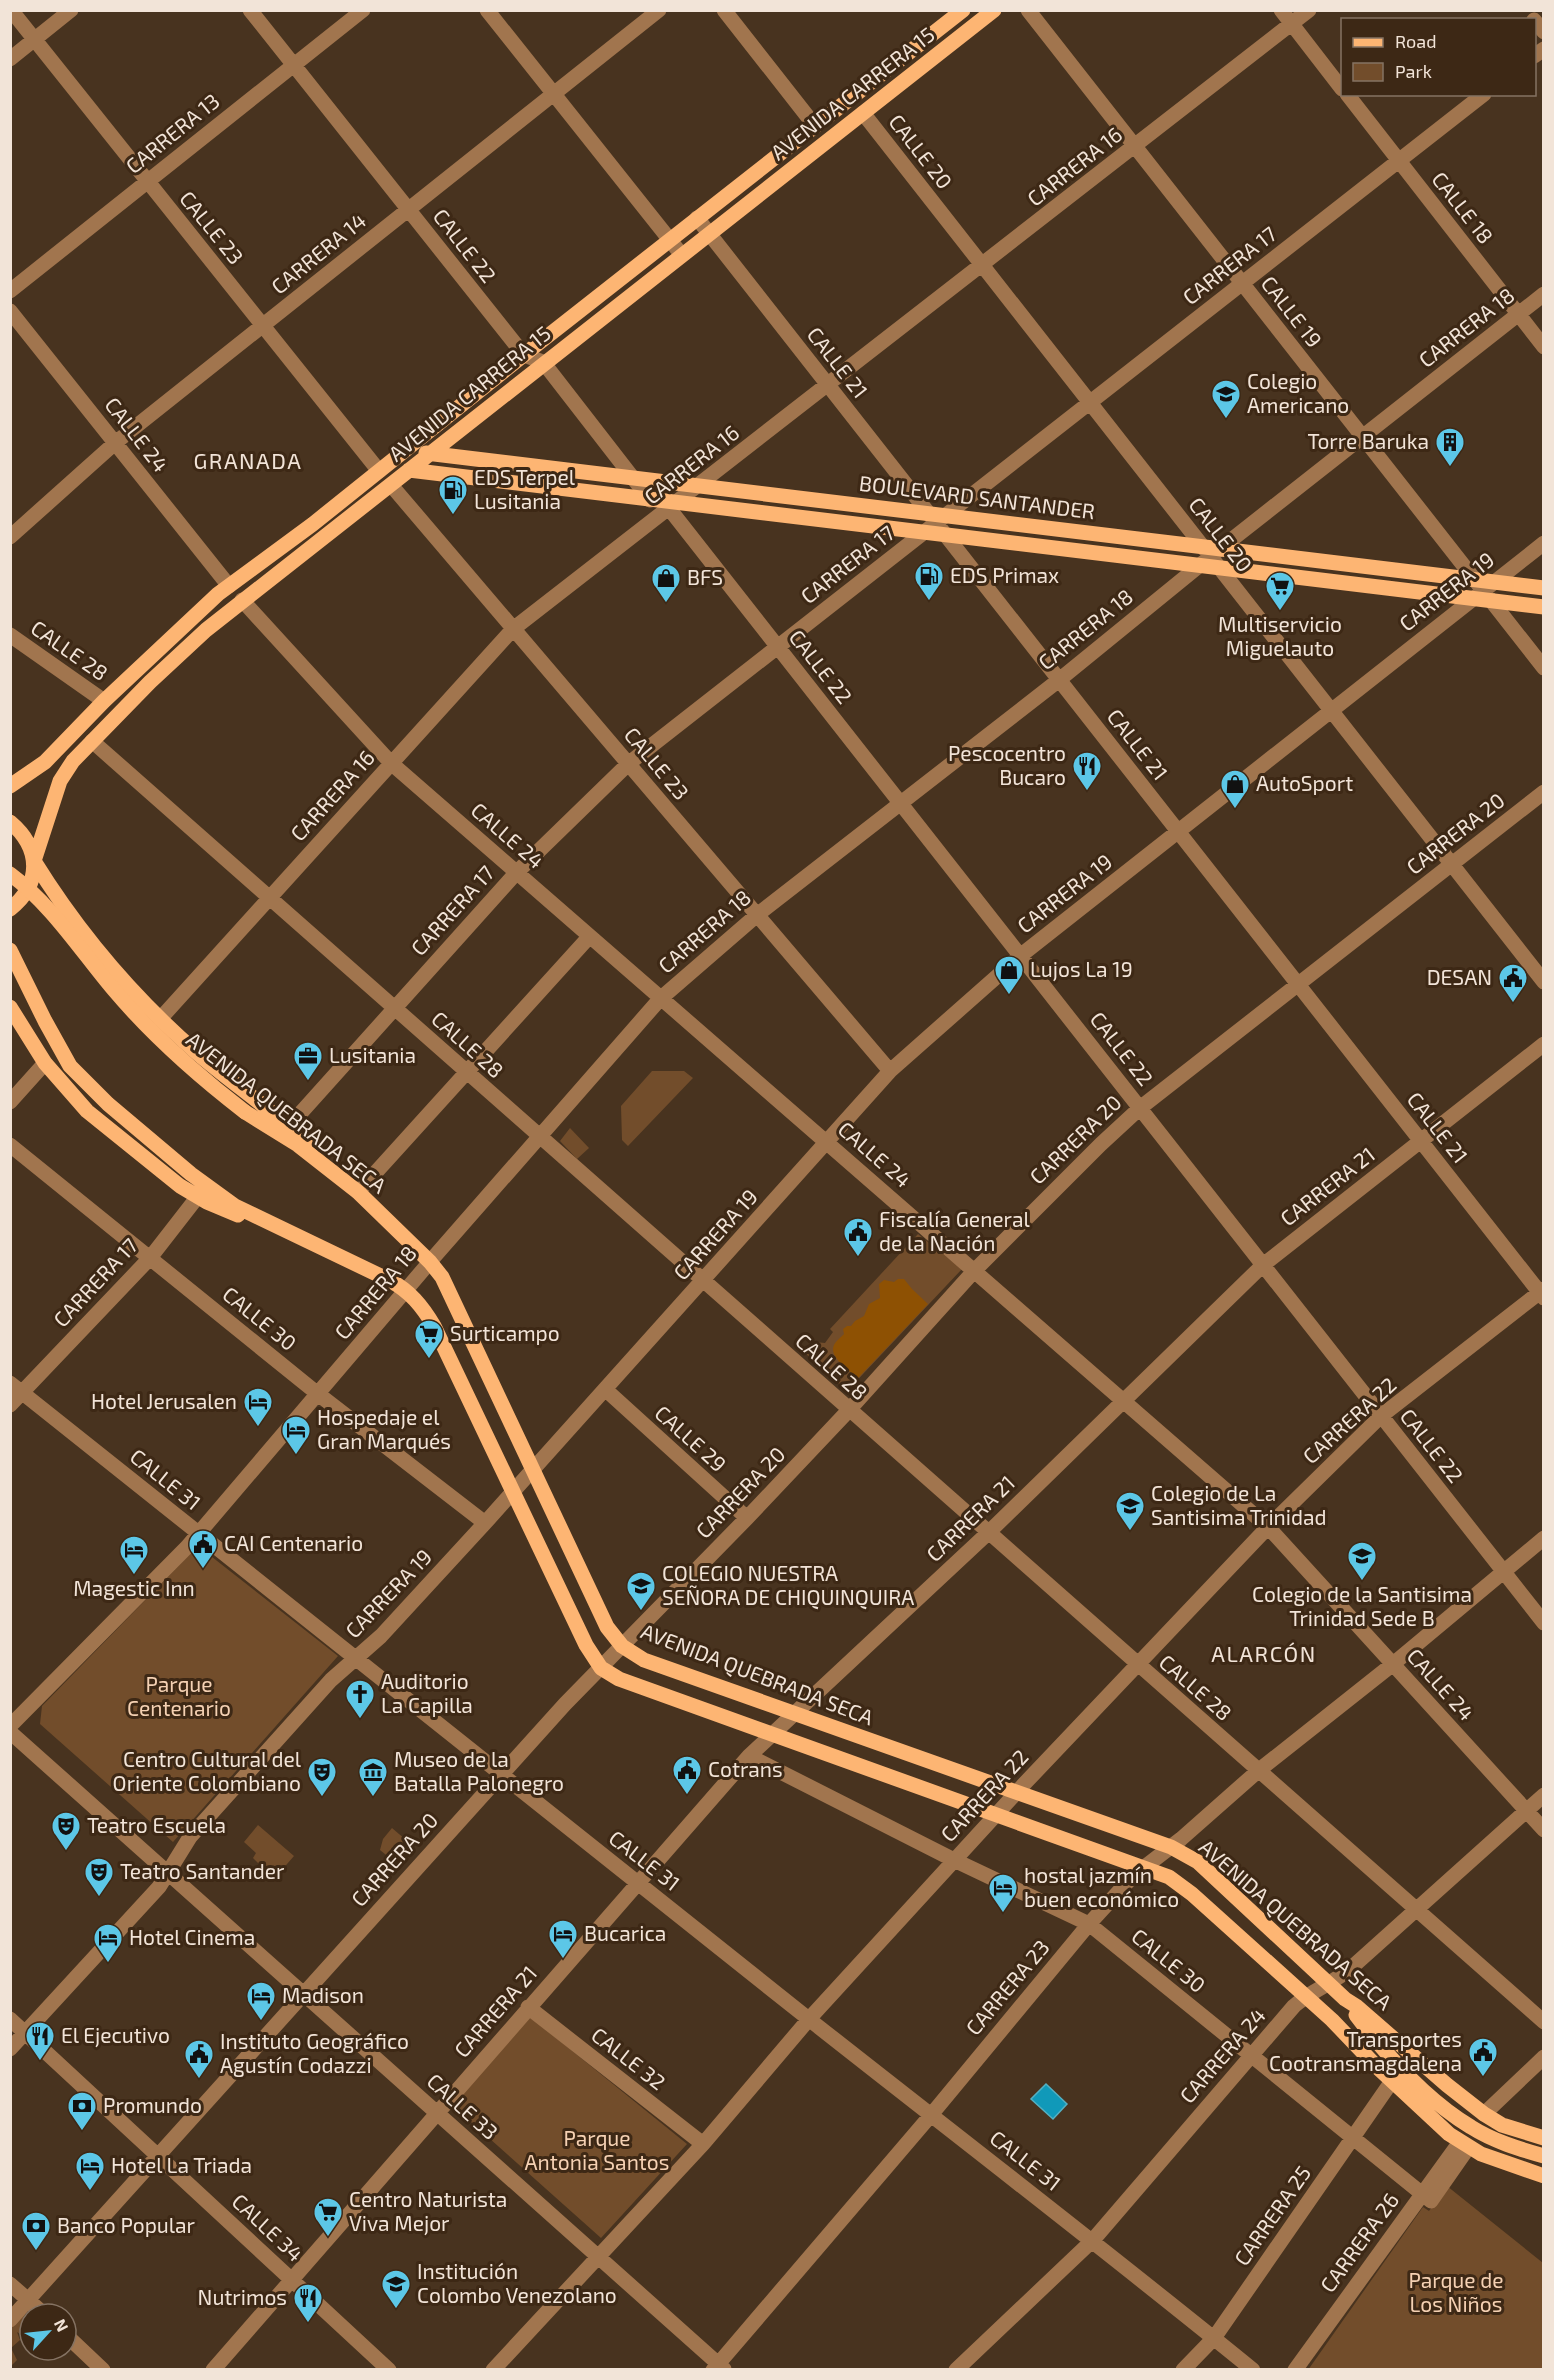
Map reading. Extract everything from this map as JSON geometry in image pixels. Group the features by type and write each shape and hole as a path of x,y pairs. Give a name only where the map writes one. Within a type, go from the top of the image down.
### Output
{"main road":[{"name":"AVENIDA CARRERA 15","path":"10,909 20,901 28,889 33,876 34,861 60,781 73,761 150,682 206,630 543,362 994,10"},
{"name":"AVENIDA CARRERA 15","path":"10,786 45,762 189,619 229,586 300,534 959,12"},
{"name":"BOULEVARD SANTANDER","path":"405,450 633,477 937,517 1211,557 1483,590 1544,607"},
{"name":"BOULEVARD SANTANDER","path":"409,470 923,533 1211,557"},
{"name":"BOULEVARD SANTANDER","path":"1483,590 1544,588"},
{"path":"10,822 21,831 30,845 34,861 54,894 81,929 160,1018 197,1053 289,1126 358,1192"},
{"name":"AVENIDA QUEBRADA SECA","path":"10,874 41,902 114,990 159,1039 203,1080 245,1112 298,1145 358,1192 430,1262 449,1288 607,1627 622,1646 644,1660 1171,1847 1198,1862 1331,1983 1345,1999 1484,2114 1502,2125 1544,2138"},
{"path":"10,950 70,1066 108,1104 191,1174 202,1192"},
{"path":"10,1007 45,1063 87,1111 157,1168 202,1192 223,1210 283,1230 389,1280 406,1290 419,1303 434,1326 585,1645 601,1668 619,1679 1169,1877 1181,1884 1306,1996 1392,2081 1464,2145 1544,2176"},
{"path":"1345,1999 1401,2068 1449,2111 1471,2127 1501,2142 1544,2156"}],"street":[{"name":"CALLE 23","path":"11,10 379,471"},
{"path":"10,59 71,10"},
{"name":"CALLE 22","path":"250,10 524,355"},
{"name":"CARRERA 13","path":"10,291 363,10"},
{"path":"487,10 681,254"},
{"name":"CARRERA 14","path":"10,537 115,443 659,10"},
{"path":"724,10 815,126"},
{"name":"CALLE 19","path":"1028,10 1544,668"},
{"path":"1281,10 1341,88"},
{"name":"CARRERA 16","path":"160,1018 513,629 665,503 700,486 1309,10"},
{"name":"CALLE 18","path":"1349,96 1544,347"},
{"name":"CARRERA 17","path":"289,1126 517,872 628,764 923,533 937,517 1090,403 1481,96"},
{"name":"CALLE 20","path":"863,113 1544,982"},
{"name":"CALLE 21","path":"698,218 829,386 937,517 946,535 1059,680 1542,1293"},
{"name":"CARRERA 18","path":"10,1726 162,1574 199,1533 430,1262 660,999 757,915 1059,680 1362,436 1544,294"},
{"name":"CALLE 24","path":"10,310 229,586"},
{"path":"524,355 543,362"},
{"name":"CALLE 22","path":"543,362 633,477 665,503 1544,1623"},
{"name":"CALLE 23","path":"391,484 890,1071"},
{"name":"CARRERA 19","path":"10,2049 159,1887 190,1837 331,1680 381,1636 606,1390 890,1071 1020,956 1544,543"},
{"name":"CALLE 24","path":"242,600 391,763 1268,1527 1544,1830"},
{"name":"CALLE 28","path":"10,635 104,701"},
{"name":"CALLE 28","path":"92,741 1544,2022"},
{"name":"CARRERA 20","path":"10,2320 160,2157 499,1774 849,1410 975,1270 1101,1144 1140,1108 1544,792"},
{"path":"358,1192 590,937"},
{"name":"CARRERA 21","path":"213,2370 749,1756 988,1533 1263,1265 1544,1044"},
{"path":"10,1102 45,1063"},
{"name":"CALLE 30","path":"10,1145 318,1394 484,1523"},
{"name":"CARRERA 17","path":"10,1405 16,1388 150,1258 202,1192"},
{"name":"CARRERA 22","path":"493,2370 703,2144 809,2019 954,1860 1268,1527 1381,1416 1542,1293"},
{"name":"CALLE 31","path":"16,1388 499,1774 1093,2240 1253,2370"},
{"name":"CALLE 29","path":"606,1390 747,1518"},
{"name":"CARRERA 23","path":"719,2368 1089,1924 1133,1875 1171,1847 1258,1772 1393,1664 1544,1538"},
{"name":"CALLE 33","path":"10,1732 598,2256 719,2368"},
{"name":"CALLE 30","path":"749,1756 954,1860 1089,1924 1426,2198"},
{"name":"CARRERA 24","path":"956,2370 1093,2240 1294,2006 1306,1996 1331,1983 1544,1795"},
{"name":"CALLE 32","path":"528,2007 703,2144"},
{"name":"CALLE 34","path":"10,2019 388,2370"},
{"path":"1484,2114 1544,2057"},
{"name":"CARRERA 25","path":"1183,2370 1214,2338 1392,2081"},
{"name":"CARRERA 26","path":"1295,2370 1464,2145"},
{"path":"10,2284 30,2302"},
{"path":"78,2346 103,2370"}],"green space":[{"path":"652,1071 684,1071 693,1078 628,1146 622,1140 621,1106"},
{"path":"570,1128 589,1148 577,1159 560,1141"},
{"path":"918,1234 962,1269 847,1391 805,1353 815,1342 825,1343 833,1332 830,1329"},
{"name":"Parque Centenario","path":"198,1546 338,1656 173,1842 40,1724 42,1706"},
{"path":"258,1825 294,1856 274,1879 253,1858 256,1853 244,1842"},
{"path":"392,1828 406,1840 391,1859 380,1850 383,1839"},
{"name":"Parque Antonia Santos","path":"529,2016 687,2144 601,2238 452,2105"},
{"name":"Parque de Los Niños","path":"1447,2186 1543,2263 1543,2369 1308,2370 1423,2207 1429,2211"},
{"path":"18,2316 17,2332 18,2342 11,2348 11,2326"},
{"path":"11,2348 17,2360 12,2365 11,2365"}],"shaded area":[{"path":"904,1279 928,1304 858,1378 837,1359 833,1350 834,1345 844,1334 843,1329 864,1316 869,1304 880,1298 879,1284 884,1280 894,1282"}],"water":[{"path":"1046,2084 1067,2104 1053,2119 1031,2099"}],"place":[{"name":"Colegio Americano","path":"1226,420"},
{"name":"Torre Baruka","path":"1450,468"},
{"name":"EDS Terpel Lusitania","path":"453,516"},
{"name":"EDS Primax","path":"929,602"},
{"name":"BFS","path":"666,604"},
{"name":"Multiservicio Miguelauto","path":"1280,612"},
{"name":"Pescocentro Bucaro","path":"1087,792"},
{"name":"AutoSport","path":"1235,810"},
{"name":"Lujos La 19","path":"1009,996"},
{"name":"DESAN","path":"1513,1004"},
{"name":"Lusitania","path":"308,1082"},
{"name":"Fiscalía General de la Nación","path":"858,1258"},
{"name":"Surticampo","path":"429,1360"},
{"name":"Hotel Jerusalen","path":"258,1428"},
{"name":"Hospedaje el Gran Marqués","path":"296,1456"},
{"name":"Colegio de La Santisima Trinidad","path":"1130,1532"},
{"name":"CAI Centenario","path":"203,1570"},
{"name":"Magestic Inn","path":"134,1576"},
{"name":"Colegio de la Santisima Trinidad Sede B","path":"1362,1582"},
{"name":"COLEGIO NUESTRA SEÑORA DE CHIQUINQUIRA","path":"641,1612"},
{"name":"Auditorio La Capilla","path":"360,1720"},
{"name":"Cotrans","path":"687,1796"},
{"name":"Centro Cultural del Oriente Colombiano","path":"322,1798"},
{"name":"Museo de la Batalla Palonegro","path":"373,1798"},
{"name":"Teatro Escuela","path":"66,1852"},
{"name":"Teatro Santander","path":"99,1898"},
{"name":"hostal jazmín buen económico","path":"1003,1914"},
{"name":"Bucarica","path":"563,1960"},
{"name":"Hotel Cinema","path":"108,1964"},
{"name":"Madison","path":"261,2022"},
{"name":"El Ejecutivo","path":"40,2062"},
{"name":"Transportes Cootransmagdalena","path":"1483,2078"},
{"name":"Instituto Geográfico Agustín Codazzi","path":"199,2080"},
{"name":"Promundo","path":"82,2132"},
{"name":"Hotel La Triada","path":"90,2192"},
{"name":"Centro Naturista Viva Mejor","path":"328,2238"},
{"name":"Banco Popular","path":"36,2252"},
{"name":"Institución Colombo Venezolano","path":"396,2310"},
{"name":"Nutrimos","path":"308,2324"}],"district":[{"name":"GRANADA","path":"248,461"},
{"name":"ALARCÓN","path":"1264,1654"}]}
